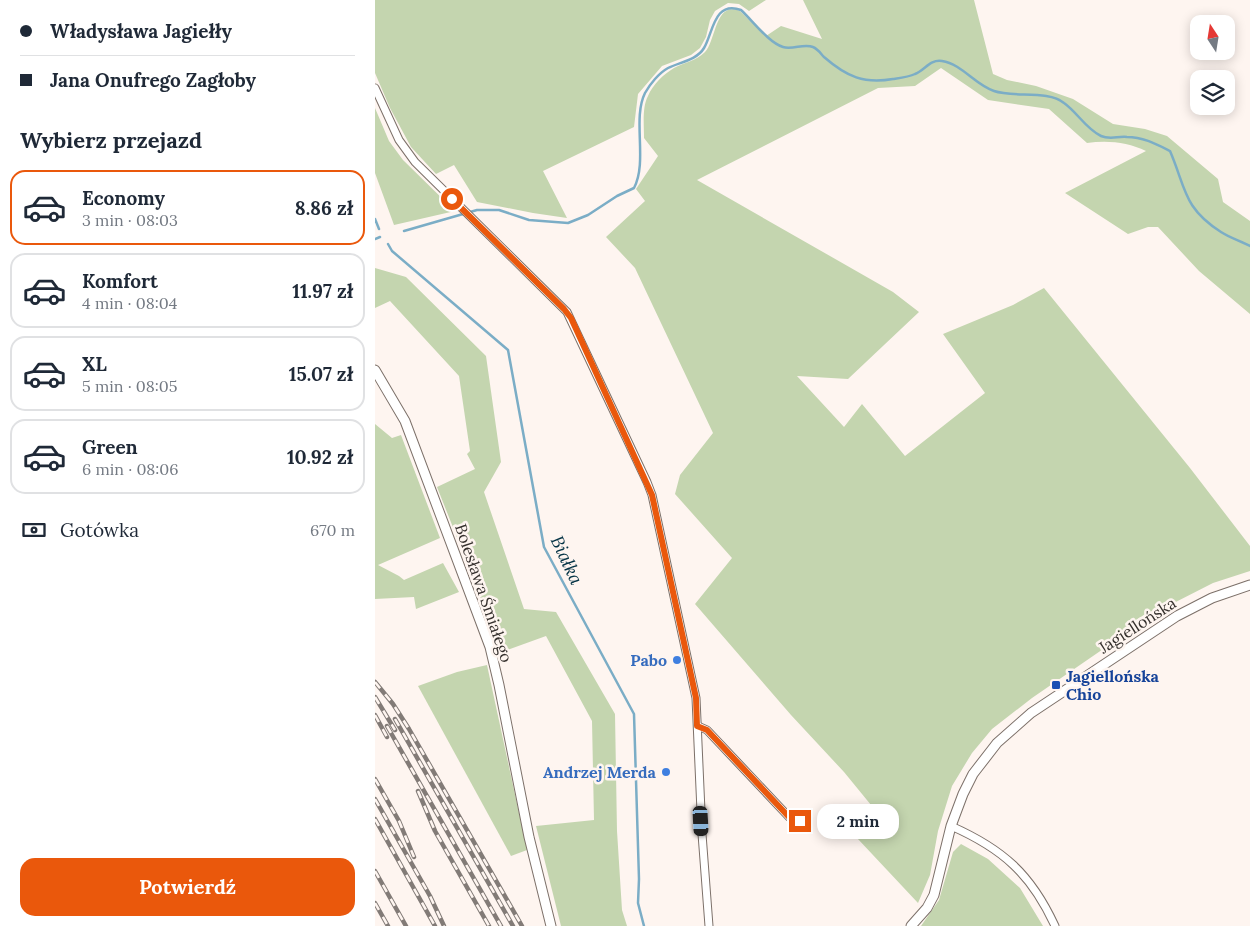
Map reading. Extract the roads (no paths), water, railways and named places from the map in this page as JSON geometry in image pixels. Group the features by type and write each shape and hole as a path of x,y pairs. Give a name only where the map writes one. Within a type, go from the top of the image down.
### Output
{"street":[{"path":"375,88 394,131 406,151 567,312 647,482 652,495 696,698 701,817 709,926"},
{"name":"Bolesława Śmiałego","path":"375,370 405,421 490,647 529,837 551,926"},
{"name":"Jagiellońska","path":"911,926 927,908 934,895 959,802 973,774 997,743 1023,718 1177,616 1212,598 1250,585"},
{"path":"697,726 707,730 789,817 800,821"},
{"path":"951,826 985,843 1011,862 1036,891 1055,926"}],"waterway":[{"path":"404,231 477,210 499,210 529,220 568,223 588,215 617,196 634,188 640,165 639,127 641,103 645,93 655,79 665,70 693,58 701,52 720,14 732,8 741,10 766,36 778,45 787,48 813,47 840,70 864,80 883,80 913,75 934,62 942,61 956,66 994,91 1011,94 1040,95 1057,99 1069,107 1091,129 1101,136 1108,138 1139,138 1160,146 1170,151 1187,196 1199,214 1221,232 1250,246"},
{"name":"Białka","path":"375,219 379,229"},
{"path":"375,239 380,237"},
{"name":"Białka","path":"388,244 392,251 508,350 544,547 634,714 639,879 638,903 644,926"}],"railway":[{"path":"375,682 393,704 409,729 522,926"},
{"path":"375,697 395,730"},
{"path":"375,715 387,737"},
{"path":"395,719 513,926"},
{"path":"387,726 501,926"},
{"path":"375,779 399,821 414,857"},
{"path":"418,791 435,831 489,926"},
{"path":"375,799 430,896 444,926"},
{"path":"375,819 435,926"},
{"path":"375,871 406,926"},
{"path":"375,903 388,926"}],"place":[{"name":"Pabo","path":"677,660"},
{"name":"Jagiellońska Chio","path":"1056,685"},
{"name":"Andrzej Merda","path":"666,772"}]}
